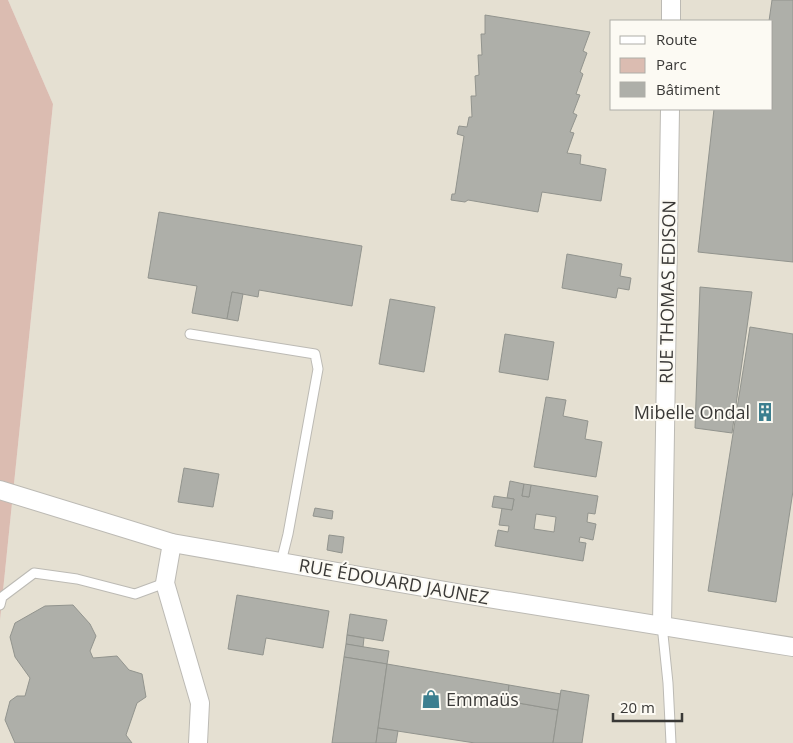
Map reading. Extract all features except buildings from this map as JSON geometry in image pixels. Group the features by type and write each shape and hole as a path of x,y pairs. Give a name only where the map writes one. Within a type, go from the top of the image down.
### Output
{"street":[{"path":"671,20 672,0"},
{"name":"RUE THOMAS EDISON","path":"662,626 670,110"},
{"name":"RUE ÉDOUARD JAUNEZ","path":"0,490 172,543 793,647"},
{"path":"172,543 165,583 200,703 198,743"}],"lane":[{"path":"190,334 315,354 318,369 288,534 281,562"},
{"path":"0,605 2,597 34,573 77,579 135,594 165,583"},
{"path":"662,626 668,683 671,743"}],"shaded area":[{"path":"8,0 793,0 793,743 0,743 0,620 53,104"}],"green space":[{"path":"0,0 8,0 53,104 0,620"}],"place":[{"name":"Mibelle Ondal","path":"765,412"},
{"name":"Emmaüs","path":"431,699"}]}
